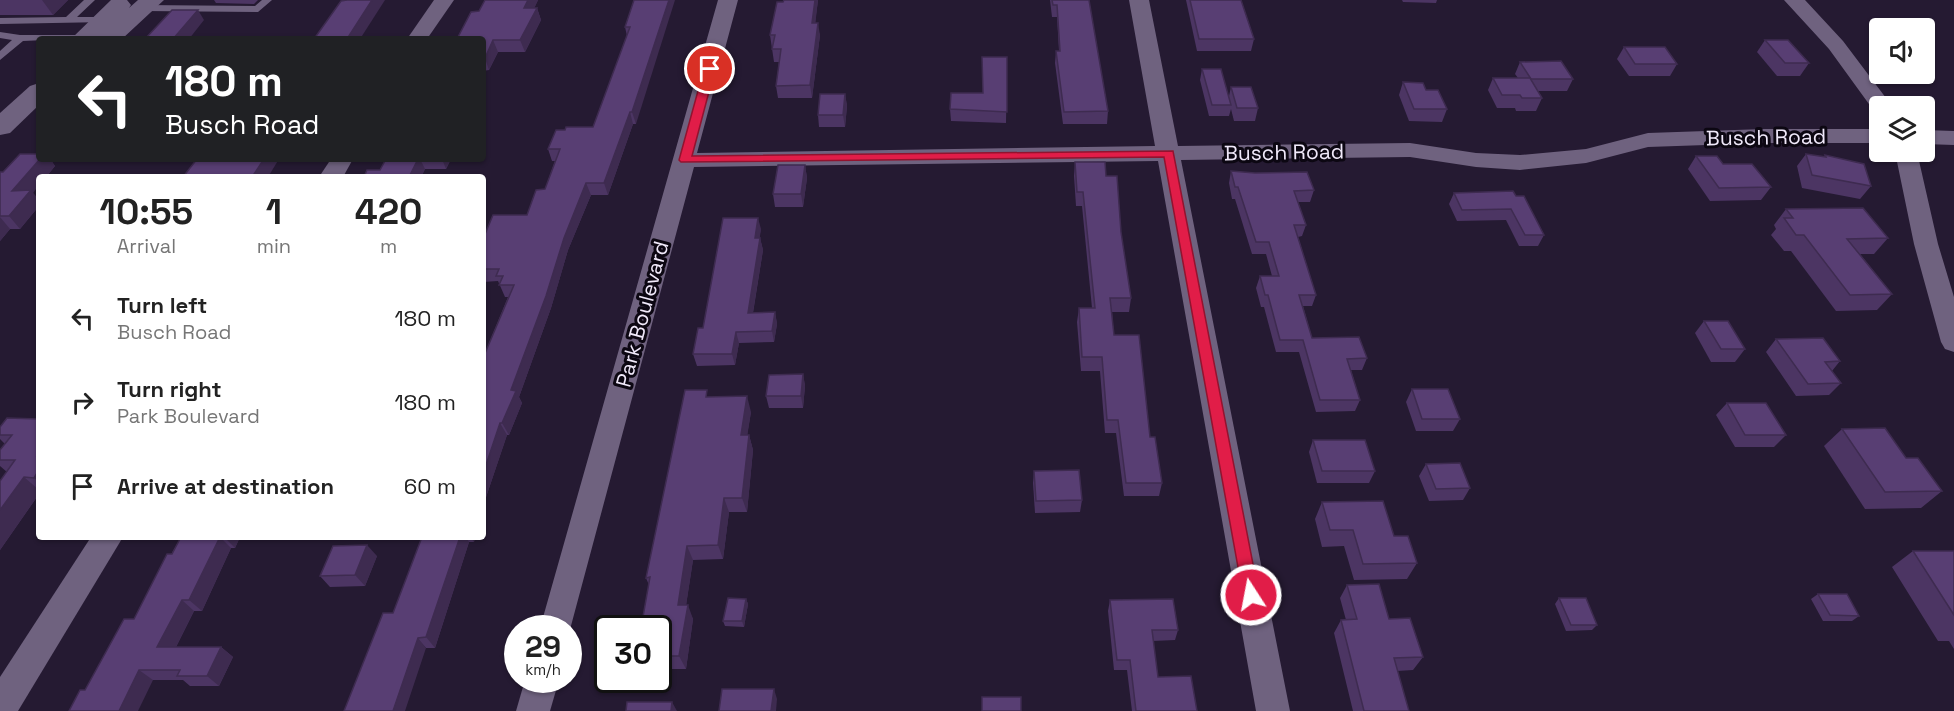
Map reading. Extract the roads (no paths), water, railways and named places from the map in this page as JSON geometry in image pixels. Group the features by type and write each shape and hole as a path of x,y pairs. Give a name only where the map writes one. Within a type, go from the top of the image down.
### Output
{"street":[{"path":"419,36 444,0"},
{"name":"Park Boulevard","path":"560,615 728,0"},
{"path":"1139,0 1273,711"},
{"path":"1794,0 1836,45 1874,96"},
{"path":"78,32 105,30 140,3"},
{"path":"0,127 36,94"},
{"name":"Busch Road","path":"685,160 1410,150 1471,160 1533,162 1587,156 1647,140 1869,136"},
{"path":"1935,137 1954,138"},
{"path":"1908,162 1926,244 1954,342"},
{"path":"0,708 106,540"},
{"path":"533,711 538,693"}],"lane":[{"path":"78,32 90,0"},
{"path":"189,8 197,0"},
{"path":"140,3 189,8 258,9 267,0"},
{"path":"0,21 78,32"},
{"path":"39,36 78,32"},
{"path":"0,35 20,38 36,36"},
{"path":"0,57 20,38"}]}
